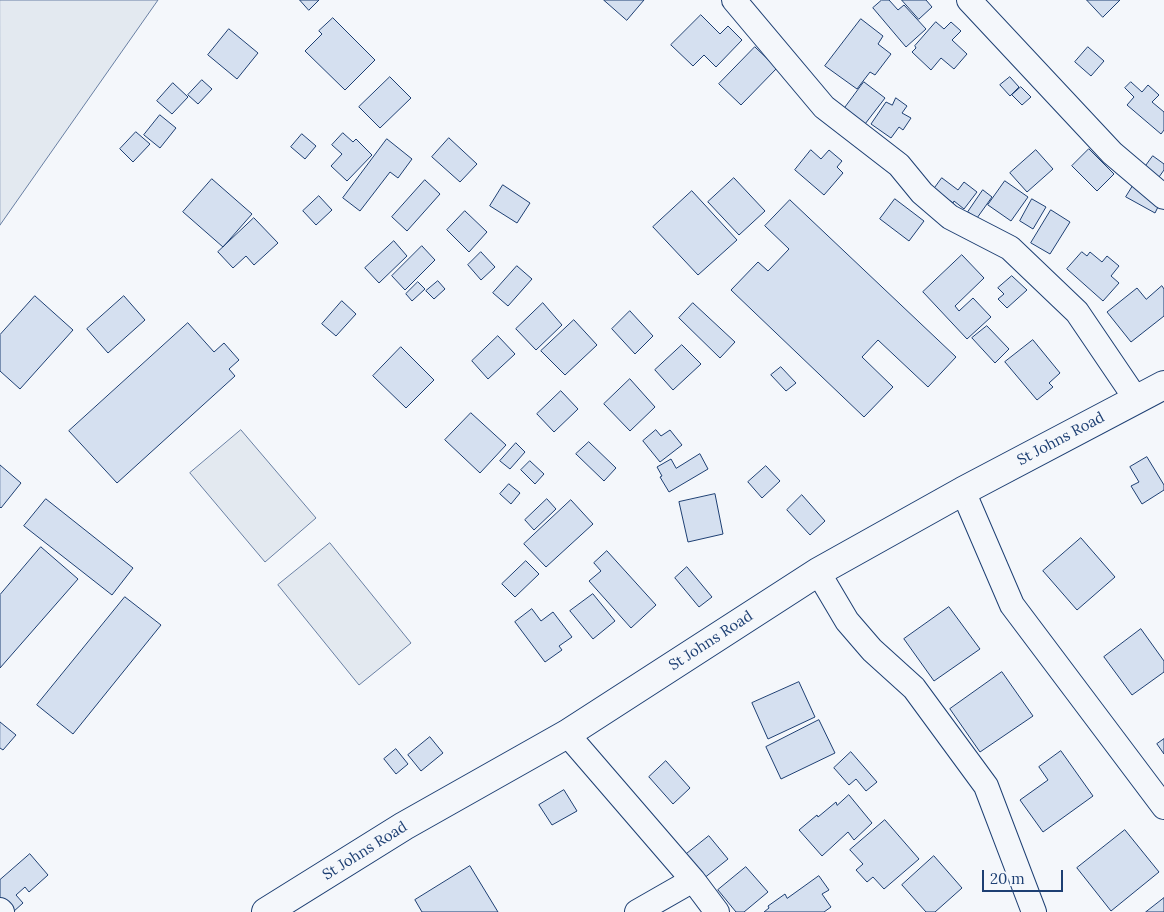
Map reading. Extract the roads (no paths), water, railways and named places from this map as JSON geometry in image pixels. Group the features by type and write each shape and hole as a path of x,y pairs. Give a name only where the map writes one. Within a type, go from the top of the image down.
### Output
{"main road":[{"name":"St Johns Road","path":"266,912 404,826 567,734 818,572 964,491 1164,385"}],"street":[{"path":"734,0 824,107 899,165 922,193 950,217 1010,248 1077,312 1136,400"},
{"path":"969,0 1112,153 1164,196"},
{"path":"964,491 1012,605 1164,808"},
{"path":"818,572 847,621 872,650 914,688 986,786 1034,912"},
{"path":"567,734 692,880 717,912"},
{"path":"637,912 692,880"}]}
